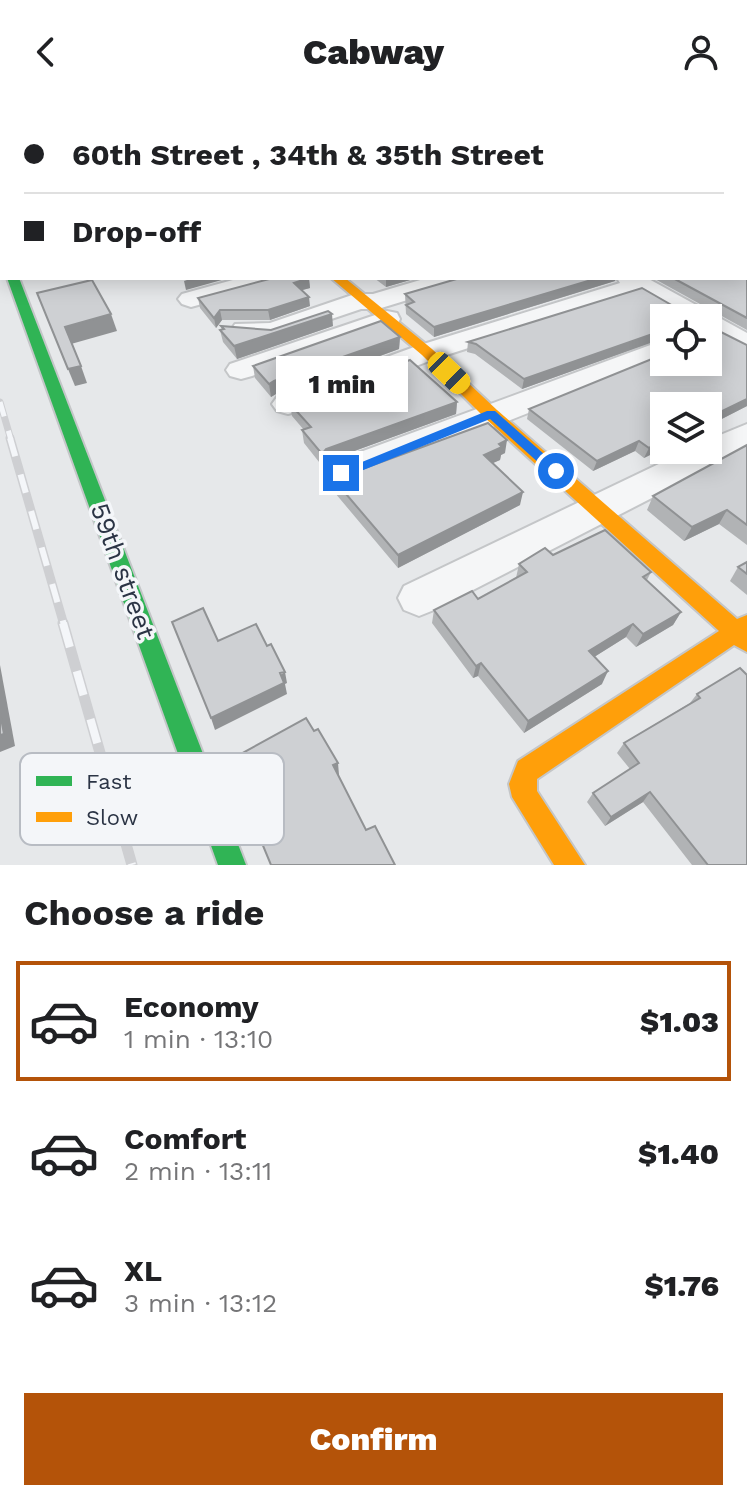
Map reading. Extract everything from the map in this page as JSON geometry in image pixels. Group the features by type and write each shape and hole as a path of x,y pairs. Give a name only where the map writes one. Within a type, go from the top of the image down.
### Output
{"street":[{"name":"59th street","path":"14,280 190,753"},
{"path":"191,299 262,280"},
{"path":"339,280 427,352 491,414 743,633 527,770 522,784 525,797 571,865"},
{"path":"241,370 373,307 448,280"},
{"path":"288,404 427,352 635,281 672,304"},
{"path":"232,329 272,331 373,307"},
{"path":"722,323 747,318"},
{"path":"722,333 747,345"},
{"path":"341,473 650,354"},
{"path":"419,598 747,435"},
{"name":"59th street","path":"225,845 232,865"}],"building":[{"path":"92,280 111,314 65,327 81,366 68,369 37,293"},
{"path":"266,280 303,280 294,283 309,297 268,310 220,310 214,318 198,298"},
{"path":"453,280 591,280 434,327 406,305 414,302 405,294"},
{"path":"677,280 747,280 747,318"},
{"path":"642,288 670,304 650,304 650,335 524,379 476,344 468,342"},
{"path":"328,311 332,314 234,346 220,330 224,329 221,326 271,330"},
{"path":"381,321 400,337 269,384 253,366"},
{"path":"722,332 747,345 747,399 722,411 722,392 650,392 649,448 639,441 597,461 529,409 650,360 650,376 722,376"},
{"path":"410,360 457,402 326,449 322,454 302,430 311,427 290,404"},
{"path":"488,423 507,440 499,444 502,447 484,455 523,492 398,555 329,474 354,472"},
{"path":"747,445 747,525 727,510 692,527 653,496 712,464 722,464 722,459"},
{"path":"605,530 651,572 643,577 681,612 643,634 633,624 589,651 608,671 528,721 481,663 476,666 434,610 472,591 478,599 527,572 519,564 545,548 553,555"},
{"path":"747,562 747,574 738,567"},
{"path":"203,608 218,641 256,624 267,646 271,644 285,672 280,673 284,683 211,718 172,622"},
{"path":"740,668 747,675 747,865 708,865 650,792 611,817 593,793 639,763 624,743 700,698 697,694"},
{"path":"0,713 4,734 0,735"},
{"path":"306,718 314,731 318,729 338,763 333,765 366,830 375,826 395,865 271,865 263,845 284,845 284,753 243,753"}],"railway":[{"path":"0,402 11,440"},
{"path":"10,438 64,625"},
{"path":"63,623 100,753"},
{"path":"126,845 132,865"}],"traffic: fast":[{"path":"14,280 190,753"},
{"path":"225,845 232,865"}],"traffic: slow":[{"path":"339,280 427,352 491,414 747,642"},
{"path":"571,865 525,797 522,784 527,770 747,624"}],"route":[{"path":"341,473 491,414 556,471"}]}
